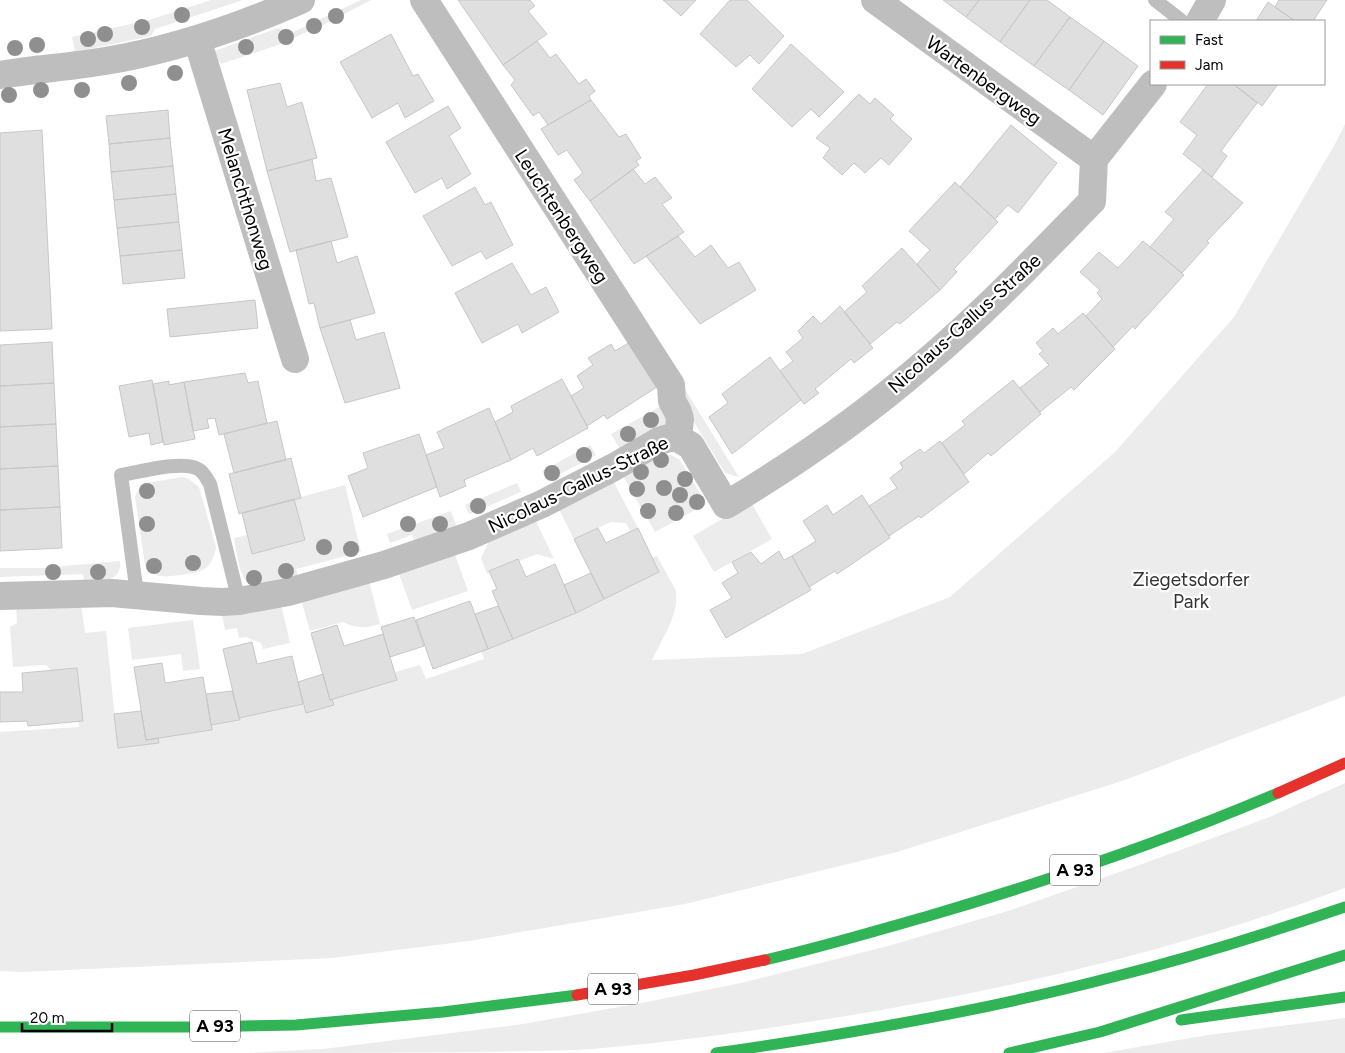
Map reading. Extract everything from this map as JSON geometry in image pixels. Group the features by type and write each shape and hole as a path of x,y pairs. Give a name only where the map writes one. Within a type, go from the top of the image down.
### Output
{"highway":[{"name":"A 93","path":"0,1027 171,1027 298,1024 429,1014 534,1002 682,978 805,951 993,897 1117,857 1234,811 1345,763"},
{"path":"716,1053 905,1024 1052,991 1227,946 1345,907"},
{"path":"1009,1053 1100,1032 1345,955"},
{"path":"1100,1032 1345,997"}],"street":[{"path":"0,74 107,61 152,52 197,39 271,13 301,0"},
{"name":"Leuchtenbergweg","path":"424,0 670,385 672,401 680,419 678,438"},
{"name":"Wartenbergweg","path":"875,0 1094,159"},
{"path":"1201,20 1212,0"},
{"name":"Melanchthonweg","path":"197,39 295,358"},
{"path":"1094,159 1152,85"},
{"name":"Nicolaus-Gallus-Straße","path":"0,596 86,593 137,594 201,601 239,601 288,592 384,565 463,538 542,504 614,467 659,441 668,438 678,438 691,446 726,505 768,480 841,429 926,362 1012,284 1092,201 1094,159"}],"lane":[{"path":"1155,0 1181,20"},
{"path":"137,594 121,475 180,465 199,469 206,476 210,484 239,601"}],"green space":[{"path":"211,0 243,0 155,29 151,36 75,52 72,37 149,20"},
{"path":"361,0 371,0 323,25 275,46 221,64 212,52 278,28 293,32"},
{"name":"Ziegetsdorfer Park","path":"1345,124 1345,696 1125,780 897,852 685,904 469,941 332,958 22,972 0,971 0,732 79,727 74,673 51,675 50,669 46,665 13,667 10,627 17,623 16,606 81,603 85,633 106,631 118,748 158,743 158,738 211,731 211,725 240,721 240,718 303,704 306,713 334,705 332,699 397,680 395,672 420,665 426,679 484,659 481,651 576,613 659,572 652,558 657,556 676,591 676,600 669,627 652,660 802,654 950,597 1115,452 1234,317"},
{"path":"683,386 739,477 725,473 680,399"},
{"path":"663,405 667,420 664,427 621,451 611,434"},
{"path":"590,445 596,455 547,481 542,471"},
{"path":"660,455 671,455 680,460 706,504 655,532 623,476"},
{"path":"182,477 189,479 199,487 216,547 212,561 204,569 187,574 161,576 153,573 145,565 135,497 137,492 147,483"},
{"path":"613,481 638,528 630,531 626,523 611,522 574,539 559,509"},
{"path":"517,483 521,492 469,514 465,505"},
{"path":"345,485 361,552 296,569 299,578 252,586 247,582 239,565 234,538 247,535 252,554 305,540 294,499"},
{"path":"751,502 772,539 714,572 693,536"},
{"path":"451,511 457,528 415,542 412,535 390,543 387,534"},
{"path":"535,519 554,559 537,554 487,574 481,558 490,539"},
{"path":"454,552 468,591 412,610 398,571"},
{"path":"120,561 120,568 114,577 97,582 84,583 83,574 0,577 0,568 42,568"},
{"path":"369,581 380,624 361,627 343,622 310,631 301,600"},
{"path":"281,604 290,643 263,649 261,643 246,637 239,638 237,628 225,630 222,615"},
{"path":"193,620 200,669 183,671 181,654 132,660 128,628"},
{"path":"1345,783 1345,888 1218,931 1090,966 1024,982 894,1008 703,1037 640,1044 577,1050 536,1051 246,1053 323,1049 523,1024 741,983 888,946 1008,911 1267,818"},
{"path":"1345,1018 1345,1053 1103,1053 1208,1035"}],"building":[{"path":"458,0 530,0 535,6 528,11 547,34 503,65"},
{"path":"663,0 696,0 681,16"},
{"path":"730,0 747,0 784,36 759,64 750,55 736,67 700,34"},
{"path":"943,0 979,0 966,17"},
{"path":"979,0 1030,0 1000,42 966,17"},
{"path":"1030,0 1047,0 1070,17 1034,66 1000,42"},
{"path":"1279,0 1327,0 1314,20 1294,20 1275,7"},
{"path":"1268,2 1294,20 1257,20"},
{"path":"1070,17 1104,41 1069,90 1034,66"},
{"path":"391,34 413,76 418,74 434,101 405,118 398,103 372,118 340,62"},
{"path":"537,41 550,58 556,54 579,84 586,79 595,91 589,96 591,100 548,125 539,112 533,116 511,85 515,80 503,65"},
{"path":"1104,41 1138,66 1103,115 1069,90"},
{"path":"791,44 844,92 819,117 811,109 792,127 752,89"},
{"path":"280,83 287,107 302,102 317,158 267,171 247,90"},
{"path":"1207,85 1234,85 1257,103 1221,151 1227,156 1212,177 1183,154 1197,135 1180,122"},
{"path":"1235,85 1277,85 1262,106"},
{"path":"859,94 870,104 875,98 894,115 890,119 912,139 889,165 881,158 865,173 854,163 842,175 823,158 830,148 816,138"},
{"path":"591,100 619,137 626,134 641,158 636,161 639,165 590,201 574,180 583,173 567,150 558,155 541,129"},
{"path":"448,106 461,128 449,136 471,174 447,189 442,178 415,193 386,142"},
{"path":"168,110 170,138 109,144 106,116"},
{"path":"1011,125 1057,163 1018,213 1008,205 995,219 960,187"},
{"path":"42,130 52,329 0,331 0,133"},
{"path":"170,138 173,166 111,172 109,144"},
{"path":"312,159 316,181 331,178 348,237 290,252 267,171"},
{"path":"173,166 176,194 114,200 111,172"},
{"path":"633,169 645,184 655,177 672,198 662,204 684,232 634,264 590,201"},
{"path":"1203,170 1243,203 1207,241 1209,243 1182,273 1150,247 1174,219 1165,212"},
{"path":"955,182 998,222 954,269 957,272 940,290 917,264 930,250 909,231"},
{"path":"475,187 485,205 491,202 513,245 486,259 481,251 452,266 423,216"},
{"path":"176,194 179,222 117,228 114,200"},
{"path":"179,222 182,250 120,256 117,228"},
{"path":"678,236 695,257 711,245 728,268 739,262 756,290 700,324 646,256"},
{"path":"331,241 337,263 357,256 375,313 320,328 314,303 309,304 296,250"},
{"path":"1143,241 1184,275 1135,329 1133,326 1113,347 1086,316 1102,299 1097,293 1100,290 1080,272 1099,252 1118,268"},
{"path":"902,248 940,290 900,324 897,322 870,344 844,312 867,292 862,286"},
{"path":"182,250 185,278 123,284 120,256"},
{"path":"512,263 531,295 546,287 559,312 522,333 518,324 482,343 455,293"},
{"path":"255,300 258,328 170,337 167,309"},
{"path":"840,306 873,348 854,363 851,359 815,389 819,393 804,404 780,371 793,361 786,352 803,338 798,331 813,316 821,324"},
{"path":"1083,313 1115,349 1074,390 1071,387 1040,412 1020,388 1049,365 1039,354 1043,351 1036,343 1053,328 1058,334"},
{"path":"350,320 356,340 384,332 400,388 345,403 320,328"},
{"path":"52,342 54,383 0,386 0,345"},
{"path":"630,342 657,387 607,419 604,415 587,426 571,396 584,388 577,376 593,365 588,358 611,344 615,351"},
{"path":"770,357 801,400 732,454 709,417 728,403 722,394"},
{"path":"245,373 248,383 258,381 267,423 219,435 215,418 207,419 209,428 193,431 184,382"},
{"path":"562,379 588,428 537,456 533,448 511,460 495,422 513,412 511,406"},
{"path":"152,380 163,442 151,445 149,433 129,437 119,386"},
{"path":"1013,380 1041,414 991,456 988,453 964,474 942,443 965,425 962,421"},
{"path":"169,381 169,385 184,382 195,439 164,445 153,384"},
{"path":"54,383 56,424 0,427 0,386"},
{"path":"489,408 511,460 464,480 466,486 440,497 426,455 444,448 437,432"},
{"path":"277,421 286,460 234,473 224,434"},
{"path":"56,424 58,466 0,469 0,427"},
{"path":"419,434 437,487 363,517 348,476 368,468 363,453"},
{"path":"940,441 969,482 921,518 919,516 889,536 869,506 897,488 890,478 903,468 900,463 920,449 924,453"},
{"path":"291,458 301,498 239,514 229,474"},
{"path":"58,466 60,507 0,510 0,469"},
{"path":"862,495 890,538 837,574 835,571 809,587 792,556 816,541 803,521 827,505 833,515"},
{"path":"294,499 305,540 252,554 242,513"},
{"path":"60,507 62,548 0,551 0,510"},
{"path":"598,528 606,543 638,528 659,572 604,599 574,539"},
{"path":"779,551 784,560 792,556 811,590 726,638 710,610 732,598 722,583 738,573 732,562 751,552 761,564"},
{"path":"518,559 526,577 555,564 576,613 513,639 492,591 497,589 489,571"},
{"path":"591,573 604,599 576,613 564,585"},
{"path":"470,601 488,649 433,669 416,620"},
{"path":"498,606 513,639 488,649 475,614"},
{"path":"414,617 424,646 390,657 381,627"},
{"path":"337,625 344,646 383,634 397,680 330,700 311,633"},
{"path":"252,642 257,664 292,656 303,704 239,718 223,649"},
{"path":"162,663 165,683 203,677 212,730 146,740 134,667"},
{"path":"77,668 83,721 28,726 27,721 0,722 0,692 23,692 22,673"},
{"path":"323,674 330,700 332,699 334,705 306,713 298,682"},
{"path":"232,691 240,720 211,725 206,694"},
{"path":"141,711 146,740 158,738 159,743 118,748 114,714"}],"traffic: fast":[{"path":"765,960 825,945 1015,890 1147,845 1278,793"},
{"path":"716,1053 916,1021 1015,1001 1201,953 1345,907"},
{"path":"1009,1053 1100,1032 1345,955"},
{"path":"0,1027 296,1025 443,1012 577,995"},
{"path":"1181,1020 1345,997"}],"traffic: jam":[{"path":"1278,793 1345,763"},
{"path":"577,995 694,975 765,960"}]}
